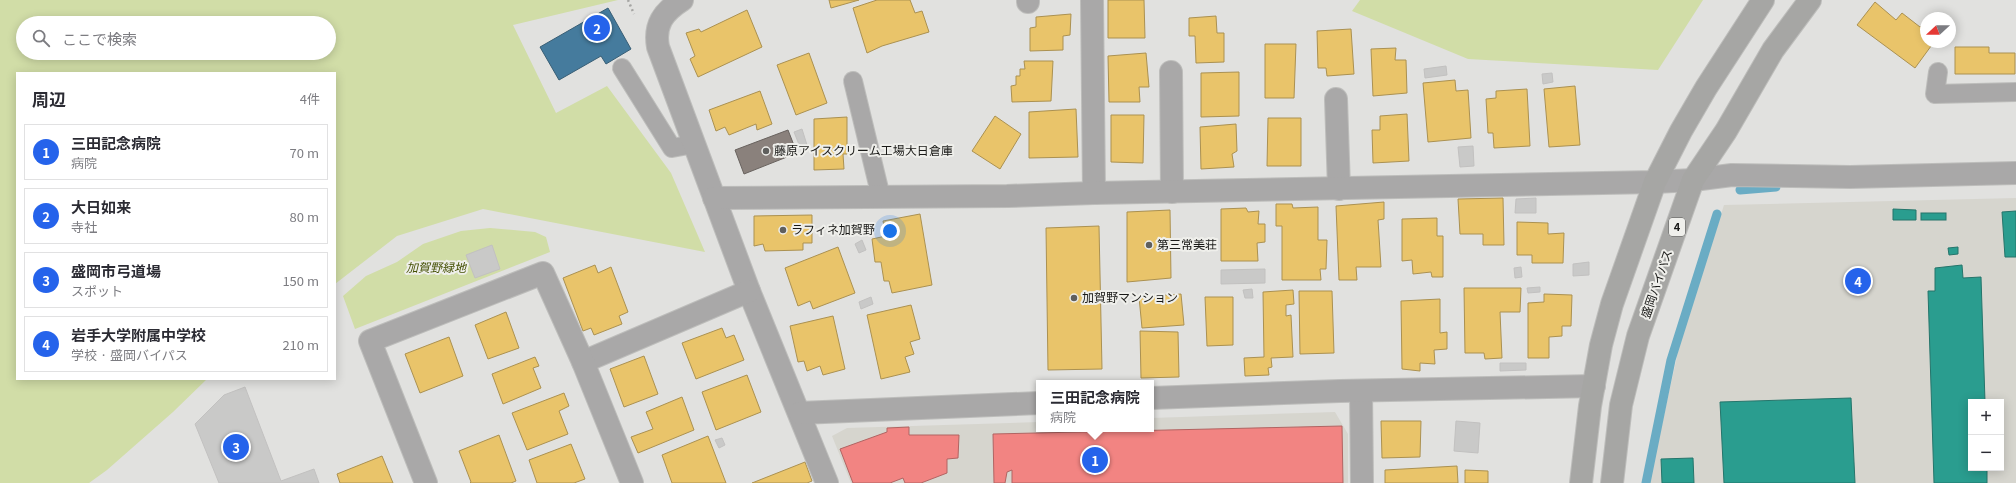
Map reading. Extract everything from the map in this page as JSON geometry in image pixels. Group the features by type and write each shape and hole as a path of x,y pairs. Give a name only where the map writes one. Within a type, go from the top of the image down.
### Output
{"highway":[{"path":"1581,483 1601,345 1612,304 1655,182 1681,131 1706,88 1763,0"},
{"name":"盛岡バイパス","path":"1612,483 1621,405 1638,336 1693,180 1726,131 1773,50 1810,0"}],"street":[{"path":"682,0 669,8 655,33 658,48 749,291 800,413 827,483"},
{"path":"1092,0 1094,193"},
{"path":"1171,72 1172,192"},
{"path":"1336,99 1339,189"},
{"path":"714,198 1007,196 1655,182 1693,180 1732,175 1850,177 2016,173"},
{"path":"426,483 370,341 543,273 583,362 632,483"},
{"path":"583,362 749,291"},
{"path":"1154,398 1361,391 1594,386"},
{"path":"1361,391 1362,483"},
{"path":"800,413 1036,403"}],"lane":[{"path":"622,68 672,148 694,144"},
{"path":"1938,72 1934,94 2016,92"},
{"path":"853,81 882,197"}],"shaded area":[{"path":"2016,198 2016,483 1649,483 1680,343 1724,205"},
{"path":"1335,412 1348,434 1348,483 851,483 832,436 847,428 1036,422 1036,432 1154,432 1154,418"}],"green space":[{"path":"0,0 618,0 513,25 556,113 607,86 671,173 705,252 483,209 397,236 336,283 336,72 16,72 16,380 206,380 173,412 107,470 89,483 0,483"},
{"path":"1360,0 1703,0 1658,70 1468,59 1352,11"},
{"name":"加賀野緑地","path":"490,228 535,232 546,237 550,252 355,329 343,296 366,276 397,262 423,244 461,231"}],"building: 住宅":[{"path":"829,0 859,0 831,8"},
{"path":"877,0 910,0 915,13 922,11 929,32 882,46 867,53 853,8"},
{"path":"1108,0 1144,0 1145,38 1108,38"},
{"path":"1875,2 1896,20 1902,13 1920,27 1920,48 1930,48 1915,68 1857,25"},
{"path":"747,10 762,47 698,77 690,59 695,56 686,33 699,29 701,32"},
{"path":"1071,14 1070,35 1063,36 1063,50 1030,51 1030,28 1036,27 1036,17"},
{"path":"1216,16 1217,33 1224,33 1224,62 1196,63 1195,36 1189,36 1189,18"},
{"path":"1351,29 1354,74 1327,76 1326,68 1318,68 1317,31"},
{"path":"1265,44 1296,44 1294,98 1265,98"},
{"path":"1956,47 1989,47 1989,53 2015,53 2015,74 1955,74"},
{"path":"1396,48 1395,60 1406,60 1407,93 1373,96 1371,49"},
{"path":"809,53 827,103 796,115 777,65"},
{"path":"1146,53 1149,87 1139,87 1140,102 1109,102 1108,56"},
{"path":"1024,61 1053,61 1051,101 1012,102 1011,86 1016,85 1016,76 1020,76 1020,69 1025,69"},
{"path":"1239,72 1239,116 1201,117 1201,73"},
{"path":"1455,80 1456,91 1468,90 1471,138 1428,142 1423,83"},
{"path":"1575,86 1580,145 1549,147 1544,89"},
{"path":"1527,89 1530,146 1494,148 1493,133 1488,133 1486,99 1496,98 1496,91"},
{"path":"760,91 772,124 757,130 756,124 729,135 725,127 716,131 709,110"},
{"path":"1076,109 1078,157 1029,158 1029,112"},
{"path":"1407,114 1409,161 1373,163 1372,130 1380,130 1380,116"},
{"path":"1111,115 1144,115 1143,163 1111,162"},
{"path":"995,116 1021,134 1000,169 972,151"},
{"path":"847,117 847,154 843,154 844,169 814,170 814,119"},
{"path":"1268,118 1301,118 1301,166 1267,166"},
{"path":"1236,124 1237,151 1232,154 1234,167 1201,169 1200,127"},
{"path":"1503,198 1504,245 1483,245 1483,234 1460,234 1458,199"},
{"path":"1384,202 1384,219 1378,220 1381,267 1356,267 1357,280 1339,280 1336,206"},
{"path":"1276,204 1292,204 1293,208 1318,207 1318,240 1327,240 1326,269 1320,269 1321,280 1282,280 1282,226 1276,226"},
{"path":"1246,208 1248,212 1259,211 1258,224 1265,224 1265,242 1257,243 1258,261 1221,261 1221,209"},
{"name":"第三常美荘","path":"1170,210 1171,278 1127,282 1127,212"},
{"path":"920,214 932,285 892,293 889,281 884,281 881,262 875,262 872,239 886,236 883,221"},
{"name":"ラフィネ加賀野","path":"812,215 812,243 803,243 803,250 765,251 763,244 754,246 754,216"},
{"path":"1437,218 1437,236 1443,236 1443,277 1432,277 1431,272 1413,274 1412,260 1402,261 1402,219"},
{"path":"1517,222 1548,223 1548,234 1564,233 1563,263 1532,263 1532,255 1517,255"},
{"name":"加賀野マンション","path":"1099,226 1102,369 1048,370 1046,228"},
{"path":"838,247 855,293 813,309 810,301 798,306 785,268"},
{"path":"595,265 598,273 611,267 628,312 619,316 622,324 594,335 591,328 583,331 563,278"},
{"path":"1464,288 1521,288 1520,312 1500,312 1502,358 1485,359 1484,353 1465,353"},
{"path":"1293,290 1294,304 1286,305 1286,316 1291,315 1293,357 1271,358 1272,367 1268,368 1269,375 1245,376 1244,358 1264,357 1263,292"},
{"path":"1299,291 1332,291 1334,353 1300,354"},
{"path":"1181,294 1184,325 1142,328 1139,297"},
{"path":"1544,294 1572,295 1571,326 1562,326 1562,336 1549,337 1549,358 1528,358 1528,303 1544,302"},
{"path":"1205,297 1233,297 1233,345 1207,346"},
{"path":"1440,299 1440,333 1447,332 1447,349 1434,350 1435,364 1420,363 1420,371 1402,369 1401,301"},
{"path":"911,305 920,339 910,342 914,354 905,357 910,372 881,379 867,315"},
{"path":"506,312 519,348 488,359 475,325"},
{"path":"833,316 845,369 823,375 820,366 807,371 804,361 798,362 790,326"},
{"path":"722,328 726,338 734,335 744,360 696,379 682,343"},
{"path":"1140,331 1178,332 1179,377 1141,378"},
{"path":"449,337 463,376 420,393 405,354"},
{"path":"644,356 658,394 624,407 610,369"},
{"path":"535,357 539,366 533,368 541,388 503,404 492,374"},
{"path":"747,375 761,412 716,430 702,392"},
{"path":"564,393 569,406 559,411 568,434 527,450 512,413"},
{"path":"682,397 694,430 638,453 631,437 653,429 646,412"},
{"path":"1381,421 1421,421 1420,457 1382,458"},
{"path":"499,435 516,481 511,483 470,483 471,482 459,451"},
{"path":"708,436 726,483 672,483 662,455"},
{"path":"571,444 585,479 574,483 537,483 529,460"},
{"path":"382,456 393,483 340,483 337,474"},
{"path":"805,462 812,481 807,483 752,483"},
{"path":"1457,466 1458,483 1385,483 1385,470"},
{"path":"1465,470 1488,471 1488,483 1465,483"}],"building: 教育":[{"path":"1893,209 1916,210 1916,220 1893,220"},
{"path":"2016,211 2016,257 2005,257 2002,212"},
{"path":"1921,213 1946,213 1946,220 1921,220"},
{"path":"1958,247 1958,254 1949,255 1948,248"},
{"path":"1962,265 1963,278 1981,277 1985,399 1968,399 1968,471 1987,471 1987,483 1934,483 1928,291 1935,291 1935,268"},
{"path":"1851,398 1855,483 1724,483 1720,402"},
{"path":"1693,458 1694,483 1662,483 1661,459"}],"building: 医療":[{"path":"1342,426 1343,483 1012,483 1012,470 1007,472 1005,483 994,483 993,434 1154,432 1154,430"},
{"path":"909,427 909,435 959,435 958,458 947,459 947,473 921,483 905,483 903,478 890,483 853,483 840,449 887,432 887,428"}],"building: 公共":[{"path":"608,8 631,49 606,64 601,56 559,80 540,47"}],"building: 工業":[{"name":"藤原アイスクリーム工場大日倉庫","path":"788,130 797,153 744,174 735,150"}],"building: その他":[{"path":"1446,66 1447,75 1425,78 1424,69"},
{"path":"1552,73 1553,82 1543,84 1542,74"},
{"path":"802,129 807,145 800,147 794,132"},
{"path":"1473,146 1474,166 1460,167 1458,147"},
{"path":"1536,198 1536,213 1515,213 1516,199"},
{"path":"862,240 866,250 859,253 855,244"},
{"path":"492,245 500,269 475,278 466,255"},
{"path":"1589,262 1589,275 1573,276 1573,264"},
{"path":"1521,267 1522,277 1515,278 1514,268"},
{"path":"1265,269 1265,283 1221,284 1221,270"},
{"path":"1540,287 1540,292 1528,293 1527,288"},
{"path":"1252,289 1253,298 1245,298 1243,290"},
{"path":"871,297 873,304 861,309 859,302"},
{"path":"1500,363 1526,363 1526,370 1500,371"},
{"path":"245,387 281,481 314,469 319,483 219,483 195,424 224,395"},
{"path":"1456,421 1480,423 1478,453 1454,451"},
{"path":"722,438 725,445 719,448 715,440"}],"waterway":[{"path":"1740,190 1776,187"},
{"path":"1646,483 1671,360 1717,214"}],"place":[{"name":"大日如来","path":"597,28"},
{"name":"藤原アイスクリーム工場大日倉庫","path":"766,151"},
{"name":"ラフィネ加賀野","path":"783,230"},
{"name":"第三常美荘","path":"1149,245"},
{"name":"岩手大学附属中学校","path":"1858,281"},
{"name":"加賀野マンション","path":"1074,298"},
{"name":"盛岡市弓道場","path":"236,447"},
{"name":"三田記念病院","path":"1095,460"}]}
